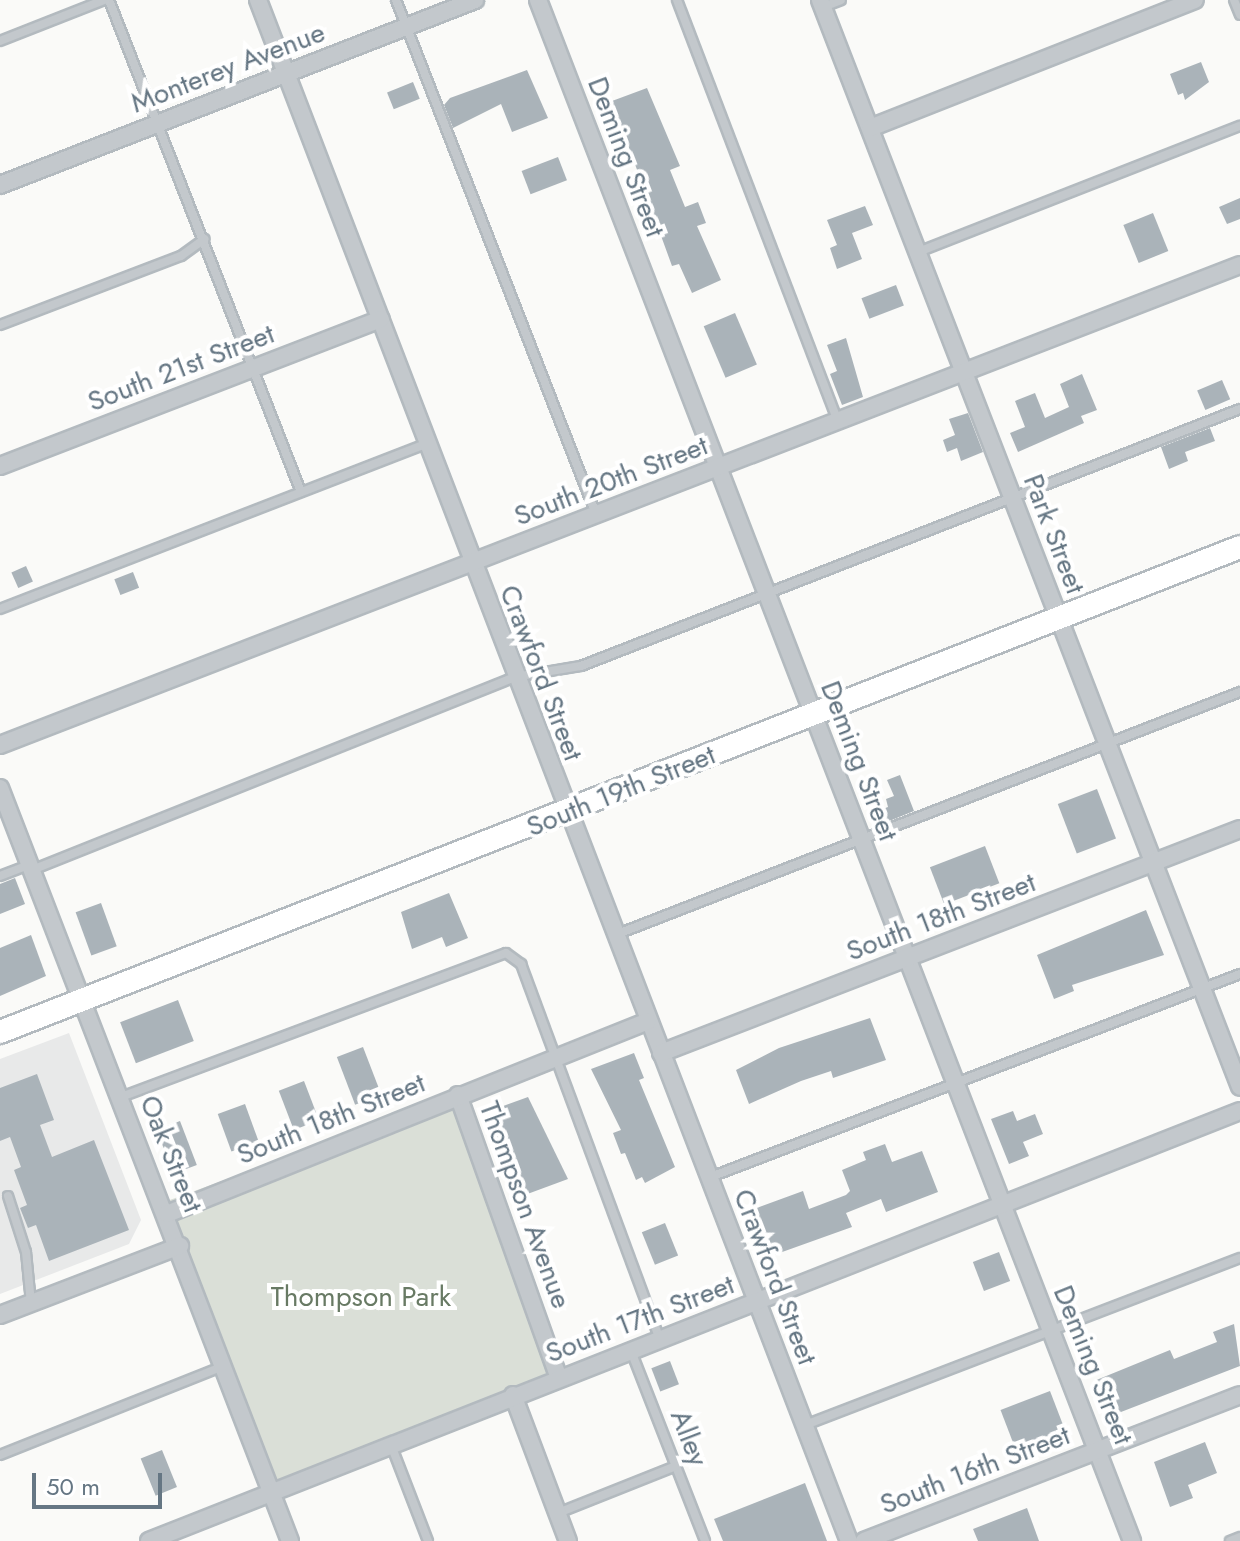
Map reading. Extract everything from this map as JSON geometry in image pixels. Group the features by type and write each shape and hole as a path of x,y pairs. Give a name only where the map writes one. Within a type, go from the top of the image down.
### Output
{"street":[{"name":"Crawford Street","path":"258,0 566,813 849,1541"},
{"name":"Monterey Avenue","path":"0,185 475,0"},
{"name":"Deming Street","path":"538,0 814,714 952,1084 1099,1450 1132,1541"},
{"path":"870,128 1195,0"},
{"name":"Park Street","path":"821,4 1240,1087"},
{"name":"South 20th Street","path":"0,745 1240,265"},
{"name":"South 21st Street","path":"0,466 381,319"},
{"name":"South 19th Street","path":"0,1032 1060,620 1240,547"},
{"name":"Oak Street","path":"0,788 180,1246 290,1541"},
{"name":"South 18th Street","path":"661,1053 1240,829"},
{"name":"South 18th Street","path":"167,1214 648,1021"},
{"name":"Thompson Avenue","path":"458,1095 559,1378"},
{"name":"South 17th Street","path":"149,1541 1240,1111"},
{"path":"0,1315 180,1246"},
{"path":"513,1395 568,1541"},
{"name":"South 16th Street","path":"864,1541 1240,1395"}],"lane":[{"path":"0,41 107,0 204,239 301,492"},
{"path":"396,0 596,514"},
{"path":"677,0 839,422"},
{"path":"821,4 841,0"},
{"path":"1234,0 1240,15"},
{"path":"917,252 1240,126"},
{"path":"0,325 181,256 204,239"},
{"path":"0,876 31,867 515,677 581,666 765,590 1240,409"},
{"path":"0,609 427,443"},
{"path":"615,935 1240,692"},
{"path":"121,1097 506,953 521,964 660,1339"},
{"path":"708,1178 1240,974"},
{"path":"8,1196 26,1252 31,1303"},
{"path":"804,1426 1053,1335 1240,1258"},
{"name":"Alley","path":"631,1350 705,1541"},
{"path":"0,1455 224,1366"},
{"path":"391,1445 428,1541"},
{"path":"558,1513 676,1466"},
{"path":"1230,1541 1240,1537"}],"shaded area":[{"path":"69,1033 141,1220 129,1244 0,1294 0,1059"}],"green space":[{"name":"Thompson Park","path":"458,1095 561,1377 266,1484 163,1202"}],"building":[{"path":"1201,62 1209,82 1185,100 1183,93 1178,95 1170,74"},
{"path":"527,70 548,118 512,132 501,104 453,128 444,105 450,98"},
{"path":"413,82 420,99 394,109 387,92"},
{"path":"647,88 680,166 670,170 685,207 698,202 706,223 697,226 721,280 692,293 679,264 672,266 612,101"},
{"path":"558,157 567,180 531,194 522,171"},
{"path":"1240,198 1240,219 1227,224 1219,207"},
{"path":"865,206 873,225 852,233 862,259 837,269 830,248 837,245 827,220"},
{"path":"1153,213 1168,251 1139,263 1123,225"},
{"path":"896,285 904,306 869,319 861,298"},
{"path":"735,313 757,365 726,378 704,326"},
{"path":"846,338 863,397 842,405 830,374 837,371 827,345"},
{"path":"1082,374 1097,410 1081,416 1084,423 1018,452 1010,433 1025,427 1015,401 1035,393 1045,418 1069,407 1060,384"},
{"path":"1222,380 1230,399 1205,410 1197,391"},
{"path":"968,413 983,452 961,461 957,448 947,452 943,440 955,435 949,419"},
{"path":"1210,428 1215,441 1185,452 1188,461 1169,469 1161,447"},
{"path":"26,566 33,582 18,588 11,573"},
{"path":"133,572 139,588 120,595 114,579"},
{"path":"900,775 914,811 877,826 872,813 888,807 886,799 894,796 887,780"},
{"path":"1097,789 1116,838 1077,854 1058,804"},
{"path":"985,846 999,883 944,904 930,867"},
{"path":"15,878 25,904 0,914 0,884"},
{"path":"449,893 468,938 446,947 442,937 412,949 401,912"},
{"path":"101,903 117,946 91,955 76,912"},
{"path":"1146,910 1164,955 1072,985 1074,991 1054,999 1037,955"},
{"path":"31,935 46,976 0,996 0,948"},
{"path":"178,1000 194,1041 136,1063 120,1022"},
{"path":"870,1018 886,1060 833,1078 831,1071 749,1104 736,1070 779,1048"},
{"path":"363,1047 381,1095 355,1105 337,1057"},
{"path":"634,1053 644,1078 639,1080 675,1167 645,1183 642,1177 636,1180 625,1153 621,1154 613,1133 621,1130 591,1069"},
{"path":"37,1074 54,1120 40,1125 52,1157 94,1140 129,1230 49,1261 36,1225 28,1228 20,1208 27,1205 14,1170 21,1167 10,1137 0,1141 0,1088"},
{"path":"304,1081 319,1120 294,1130 279,1091"},
{"path":"528,1097 568,1179 522,1196 487,1112"},
{"path":"245,1104 259,1142 231,1152 218,1114"},
{"path":"1013,1111 1017,1121 1035,1114 1043,1134 1023,1142 1029,1156 1009,1164 991,1119"},
{"path":"180,1121 197,1165 174,1174 157,1130"},
{"path":"885,1144 892,1162 922,1151 938,1192 886,1212 881,1199 846,1213 852,1227 771,1256 754,1209 803,1191 809,1209 846,1195 850,1191 842,1170 866,1160 863,1152"},
{"path":"665,1223 678,1255 655,1265 642,1232"},
{"path":"999,1252 1010,1281 984,1291 973,1262"},
{"path":"1234,1324 1240,1366 1108,1417 1094,1381 1170,1350 1174,1359 1217,1342 1213,1332"},
{"path":"670,1361 679,1384 660,1392 651,1368"},
{"path":"1050,1391 1066,1433 1017,1452 1001,1410"},
{"path":"1205,1442 1217,1473 1188,1485 1193,1498 1170,1507 1154,1462"},
{"path":"162,1450 177,1487 156,1496 141,1459"},
{"path":"805,1483 827,1541 723,1541 714,1519"},
{"path":"1027,1508 1039,1541 978,1541 973,1529"}]}
